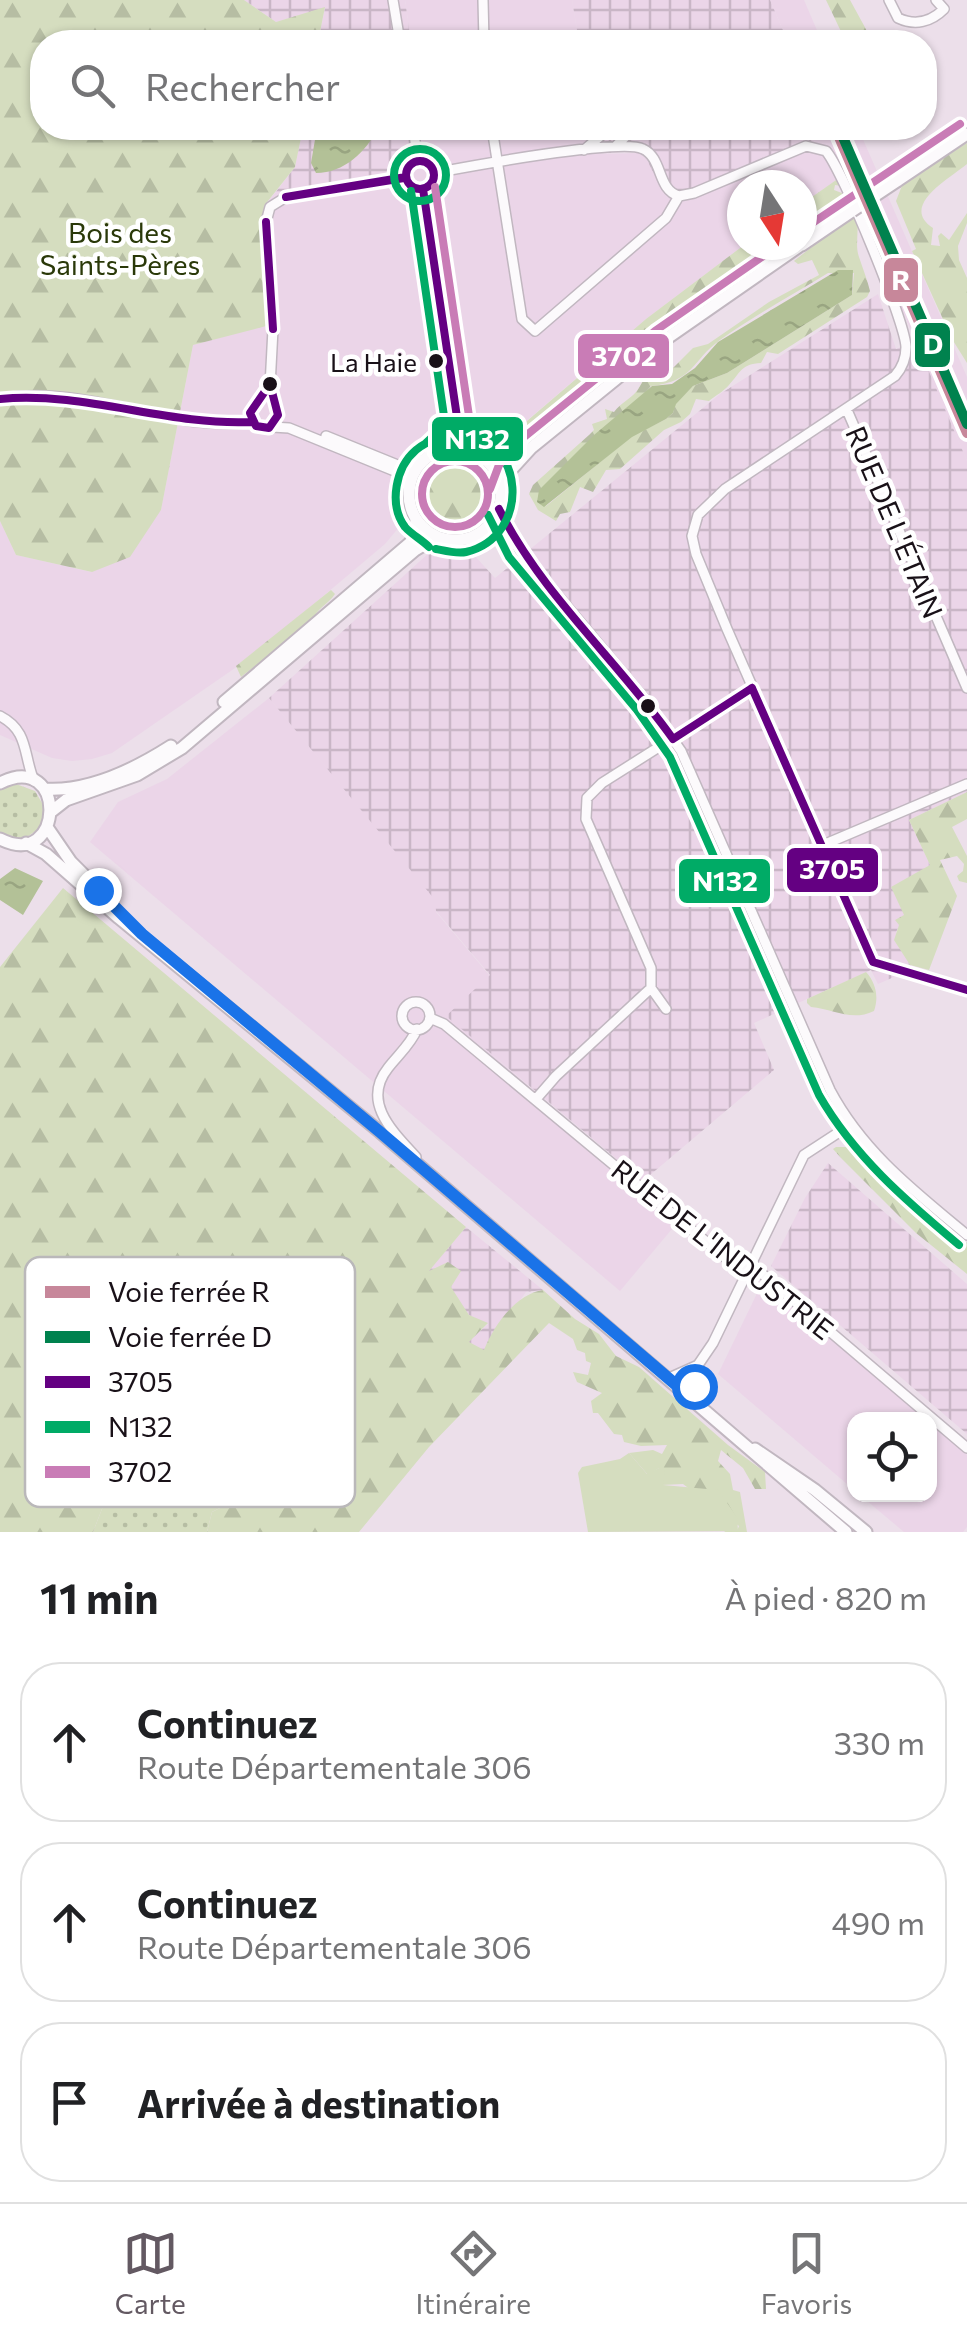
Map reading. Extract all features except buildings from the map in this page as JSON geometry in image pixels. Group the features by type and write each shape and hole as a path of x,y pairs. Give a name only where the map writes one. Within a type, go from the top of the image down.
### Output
{"main road":[{"path":"817,235 967,134"},
{"path":"502,493 498,475 487,460 470,450 452,448 434,452 422,462 410,485 410,506 416,519 437,536 458,540 479,534 499,509 510,471 532,448 663,341 780,260"},
{"path":"487,460 503,459 532,448"},
{"path":"26,843 47,828 52,811 66,800 122,782 162,761 410,543 416,519"},
{"path":"44,790 109,777 145,762 244,690 437,536"},
{"path":"5,780 34,780 44,790 52,811"},
{"path":"47,828 71,862 142,934"},
{"path":"3,844 26,843 46,854 747,1444 815,1490 866,1532"},
{"path":"747,1444 760,1460 846,1532"}],"street":[{"path":"393,0 398,30"},
{"path":"482,0 483,30"},
{"path":"888,0 898,18 919,23 944,9 936,0"},
{"path":"415,140 418,161"},
{"path":"494,140 522,320 535,331 666,218 679,196"},
{"path":"584,150 596,140"},
{"path":"614,148 622,140"},
{"path":"434,172 634,146 648,151 667,189 679,196 694,194 806,146 816,146 832,158 881,273 906,344 903,363 895,376 847,410 725,489 704,507 694,523 692,542 873,962 967,990"},
{"path":"418,161 429,164 434,172 432,183 422,189 412,186 406,177 409,167 418,161"},
{"path":"272,426 273,338 266,222 270,207 286,197 406,177"},
{"path":"422,189 458,416 470,450"},
{"path":"252,422 252,408 270,386"},
{"path":"0,399 40,394 69,396 193,420 289,428 397,472 410,485"},
{"path":"259,402 400,466 422,462"},
{"name":"RUE DE L'ÉTAIN","path":"847,410 967,688"},
{"path":"434,452 452,436 458,416"},
{"path":"499,509 519,549"},
{"path":"479,534 506,539 519,549 673,738 830,1090 850,1124 880,1161 967,1236"},
{"path":"666,1009 651,988 651,968 586,819 585,805 594,788 752,688"},
{"path":"0,716 19,730 26,743 34,780"},
{"path":"5,780 27,756"},
{"path":"823,845 967,784"},
{"path":"536,1100 556,1076 651,988"},
{"path":"417,1030 403,1020 404,1008 415,1002 426,1006 428,1024 417,1030 384,1073 378,1102 390,1128 434,1178"},
{"name":"RUE DE L'INDUSTRIE","path":"430,1018 444,1024 732,1264 760,1272 967,1448"},
{"path":"695,1401 694,1376 698,1365 713,1344 804,1154 850,1124"},
{"path":"669,1378 698,1365"}],"shaded area":[{"path":"244,0 405,0 409,30 320,30 325,8 276,22"},
{"path":"405,0 572,0 577,30 409,30"},
{"path":"572,0 770,0 783,30 577,30"},
{"path":"770,0 804,0 817,30 783,30"},
{"path":"301,140 426,140 430,165 275,193 295,167"},
{"path":"426,140 596,140 598,154 639,153 649,160 664,194 683,201 727,182 727,258 646,319 498,445 471,431 447,429 410,448 391,487 400,526 385,544 251,657 112,753 72,761 52,758 0,735 0,521 16,555 91,572 161,510 193,345 270,324 264,206 275,193 429,165"},
{"path":"596,140 827,140 756,170 727,170 727,183 676,201 664,194 645,156 632,151 598,154"},
{"path":"826,140 863,140 967,377 967,461 844,175 817,194 817,170 756,170"},
{"path":"878,294 896,349 916,341 967,461 967,792 909,820 930,865 896,932 910,965 917,967 878,984 871,970 754,1023 774,1070 643,1181 446,1016 490,975 436,911 435,900 269,698 430,552 459,558 474,555 495,578 720,394"},
{"path":"269,698 436,900 436,912 490,976 447,1016 682,1217 620,1291 90,842 118,802 167,779"},
{"path":"828,1163 967,1284 967,1434 771,1266 805,1198"},
{"path":"466,1227 543,1290 526,1292 484,1351 468,1342 488,1324 469,1315 426,1274"},
{"path":"763,1281 918,1412 847,1412 847,1484 718,1374"},
{"path":"937,1429 967,1455 967,1527 963,1532 904,1532 868,1502 937,1502"}],"green space":[{"name":"Bois des Saints-Pères","path":"0,0 244,0 276,22 325,7 320,30 30,30 30,140 301,140 295,167 264,206 270,325 193,345 161,510 130,557 92,572 16,555 0,521"},
{"path":"826,0 850,0 866,30 840,30"},
{"path":"967,143 967,164 931,193 921,211 933,228 931,245 940,246 938,236 941,233 949,240 967,213 958,246 967,278 967,363 912,251 916,249 896,201 903,183"},
{"path":"839,178 842,186 835,185 834,190 847,195 851,205 833,212 817,229 817,193"},
{"path":"855,213 858,252 870,291 867,297 778,354 767,352 761,363 745,367 709,401 696,399 690,414 681,422 664,430 620,469 606,470 593,492 580,487 570,512 560,514 556,521 538,510 529,494 533,485 594,430 592,424 607,419 605,409 614,412 636,392 649,375 647,364 662,352 664,364 671,370 693,348 708,344 769,302 819,275 812,260 817,260 817,243","holes":["828,273 854,273 852,295 727,373 693,386 666,419 632,436 545,507 651,386 685,375 720,340"]},
{"path":"727,258 755,260 692,300 641,347 498,456 467,441 466,430 499,445 646,319"},
{"path":"455,455 470,458 482,467 491,479 491,509 482,521 470,530 455,533 440,530 428,521 419,509 416,494 419,479 428,467 440,458"},
{"path":"331,590 335,594 313,621 241,677 236,666"},
{"path":"16,784 35,791 45,808 40,828 24,839 0,834 0,790"},
{"path":"967,792 967,819 952,827 967,856 967,883 957,876 964,864 957,856 940,860 957,896 929,970 910,965 894,940 899,925 895,920 904,915 891,887 930,865 909,820"},
{"path":"63,888 466,1227 429,1271 448,1262 461,1271 451,1287 469,1315 488,1323 469,1342 484,1350 507,1312 524,1298 543,1290 575,1319 599,1334 616,1356 639,1367 765,1472 766,1489 755,1489 743,1468 721,1450 718,1461 730,1474 733,1490 740,1492 747,1532 724,1532 737,1531 739,1526 683,1484 662,1485 659,1468 648,1475 629,1453 653,1450 662,1454 667,1445 624,1442 622,1435 614,1434 598,1413 593,1413 591,1401 602,1393 577,1382 573,1372 588,1375 591,1363 586,1361 585,1353 577,1350 573,1339 549,1323 429,1447 359,1532 207,1532 212,1512 222,1507 355,1507 355,1257 25,1257 25,1507 103,1507 93,1532 0,1532 0,967"},
{"path":"866,972 876,990 874,1011 850,1015 807,1003 807,999"},
{"path":"859,1147 967,1243 967,1274 916,1233 842,1159 833,1149"},
{"path":"629,1453 647,1474 659,1468 665,1470 663,1485 718,1490 737,1517 738,1531 588,1532 578,1473 582,1467 620,1459"},
{"path":"103,1507 222,1507 212,1512 207,1532 93,1532"}],"water":[{"path":"315,140 370,140 353,160 336,169 316,173 311,163"},
{"path":"838,270 853,270 852,295 727,373 693,386 666,419 632,437 544,507 537,502 539,490 594,435 652,386 672,384 695,368 718,342"},
{"path":"15,868 43,881 23,915 0,900 0,879"}],"rail line":[{"name":"R","path":"840,140 967,433"},
{"name":"D","path":"844,140 967,424"}],"transit line":[{"name":"3702","path":"937,139 960,124"},
{"name":"3702","path":"817,220 936,140"},
{"name":"N132","path":"420,149 439,156 446,175 439,194 420,201 401,194 394,175 401,156 420,149"},
{"name":"3705","path":"420,161 430,165 434,175 430,185 420,189 410,185 406,175 410,165 420,161"},
{"name":"3705","path":"406,177 404,178 286,197 406,177"},
{"name":"3702","path":"435,187 469,416 463,443 442,461"},
{"name":"3705","path":"423,189 457,417 452,436 434,452"},
{"name":"N132","path":"411,191 444,416 441,429 426,443"},
{"name":"3705","path":"266,222 273,329"},
{"name":"3705","path":"266,222 273,329"},
{"name":"3702","path":"490,489 499,465 523,438 655,331 757,260"},
{"name":"3705","path":"270,384 278,415 269,428 256,426 250,413 270,384"},
{"name":"3705","path":"0,399 64,400 188,419 252,422"},
{"name":"N132","path":"429,547 407,530 400,518 396,497 403,466 416,450 436,439 459,436 481,440 497,451 508,468 511,508 502,527 488,542 463,553 436,549"},
{"name":"3702","path":"455,461 478,471 488,494 478,517 455,527 432,517 422,494 432,471 455,461"},
{"name":"3705","path":"499,509 558,599 673,739"},
{"name":"N132","path":"488,515 509,557 637,710 670,757 819,1095 833,1117 882,1176 959,1245"},
{"name":"3705","path":"752,688 873,962 967,990"},
{"name":"3705","path":"673,739 752,688"}],"place":[{"name":"La Haie","path":"436,361"}],"route":[{"path":"98,890 142,934 695,1401 694,1386"}]}
